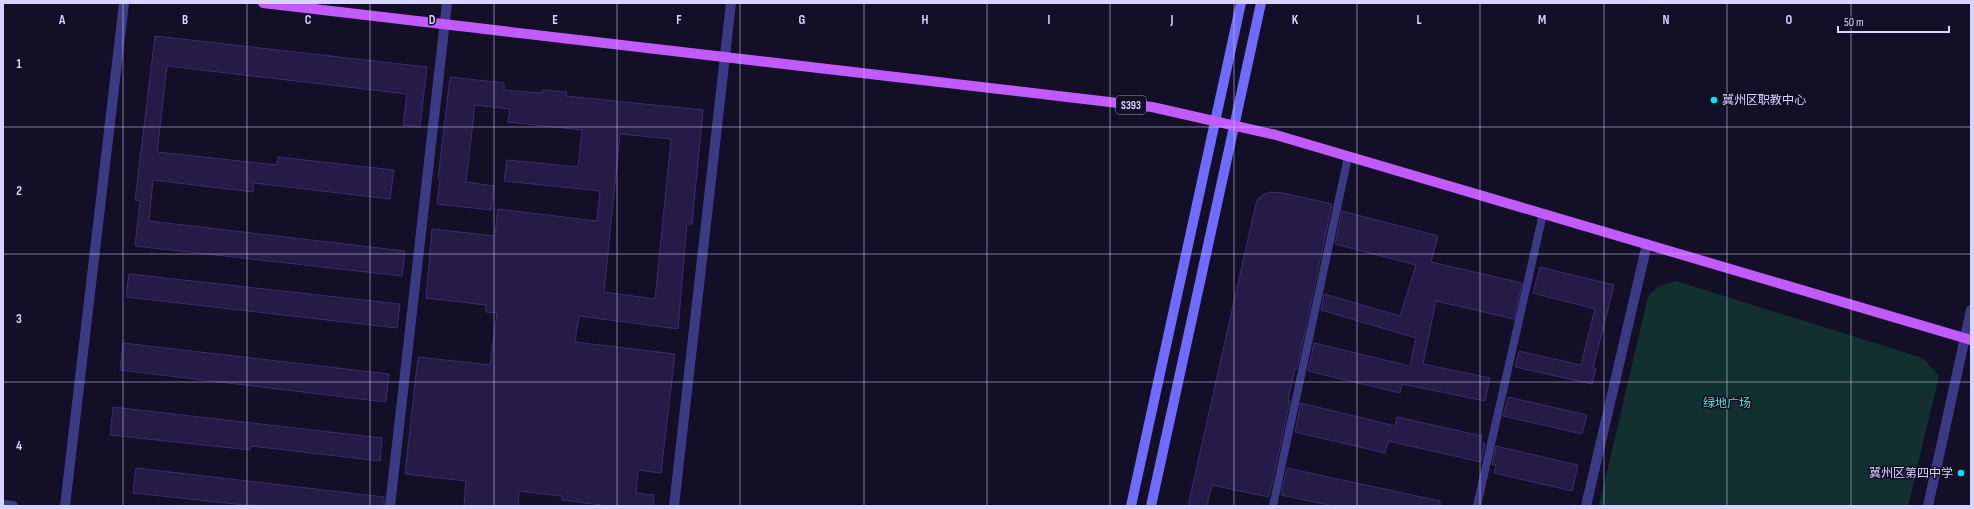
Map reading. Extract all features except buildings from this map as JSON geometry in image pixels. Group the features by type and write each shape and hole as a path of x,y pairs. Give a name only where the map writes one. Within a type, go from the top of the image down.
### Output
{"main road":[{"name":"S393","path":"263,3 1152,107 1234,124 1968,339"},
{"path":"1132,506 1241,3"},
{"path":"1151,506 1261,3"}],"street":[{"path":"65,506 124,3"},
{"path":"390,506 447,3"},
{"path":"674,506 731,3"},
{"path":"1586,506 1647,244"},
{"path":"1928,506 1968,339 1971,310"},
{"path":"3,505 13,506"}],"lane":[{"path":"1273,506 1348,157"},
{"path":"1476,506 1544,214"}],"green space":[{"name":"绿地广场","path":"1676,281 1923,358 1939,376 1908,506 1599,506 1648,296 1659,286"}],"place":[{"name":"冀州区职教中心","path":"1714,100"},
{"name":"冀州区第四中学","path":"1961,473"}]}
